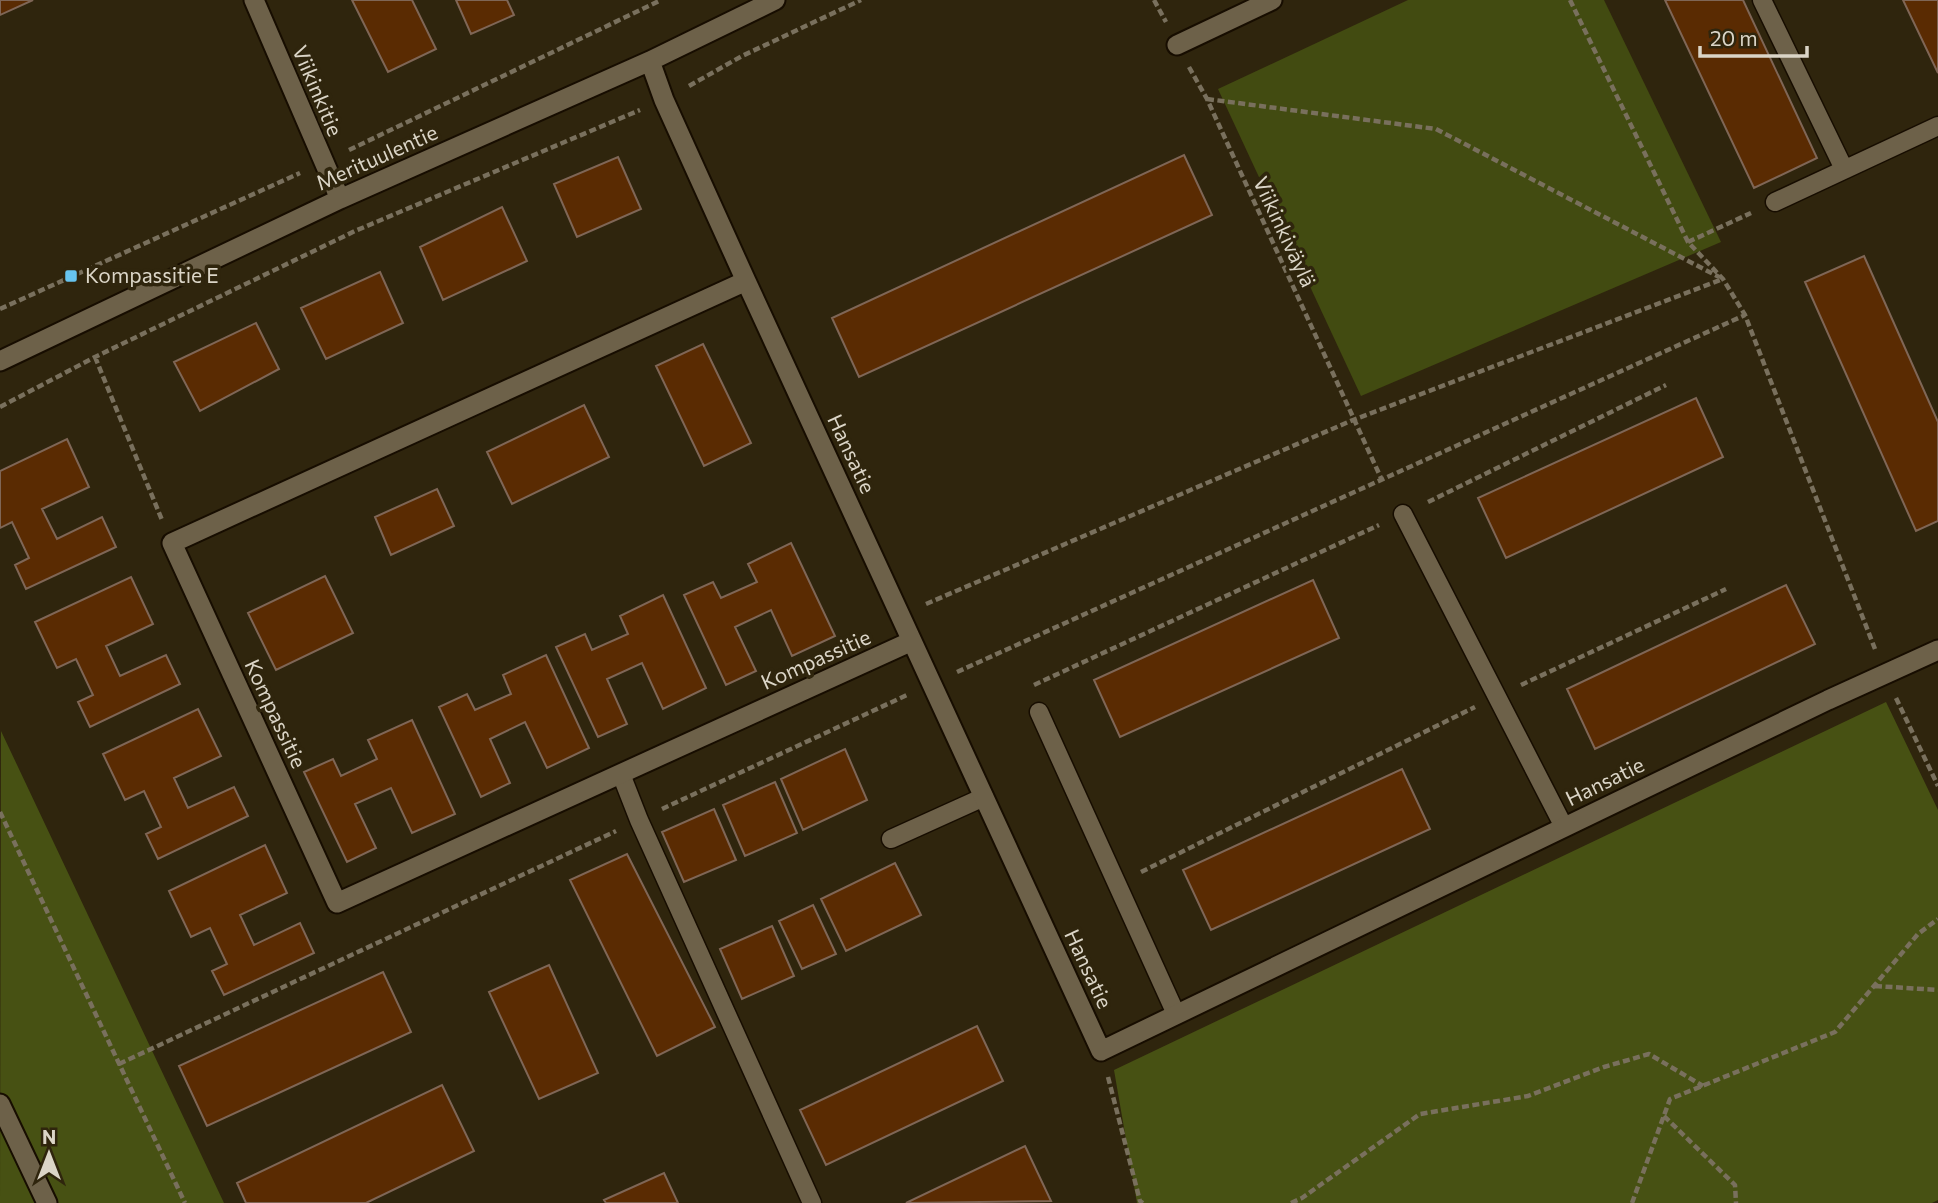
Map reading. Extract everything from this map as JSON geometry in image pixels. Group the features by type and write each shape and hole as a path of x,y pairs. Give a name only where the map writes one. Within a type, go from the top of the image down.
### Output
{"street":[{"name":"Viikinkitie","path":"254,0 340,199"},
{"name":"Merituulentie","path":"0,361 340,199 650,61 775,0"},
{"path":"1177,45 1272,0"},
{"name":"Hansatie","path":"650,61 664,100 746,281 1101,1051 1938,649"},
{"path":"172,543 746,281"},
{"name":"Kompassitie","path":"172,543 337,904 912,642"},
{"path":"0,1104 47,1203"}],"lane":[{"path":"1762,0 1844,169"},
{"path":"1775,202 1938,125"},
{"path":"1403,514 1564,827"},
{"path":"1039,712 1176,1014"},
{"path":"621,774 639,820 812,1203"},
{"path":"891,839 984,797"}],"path":[{"path":"0,407 95,357 355,231 664,100 742,56 861,0"},
{"name":"Viikinkiväylä","path":"1154,0 1207,99 1381,478"},
{"path":"1570,0 1688,242 1723,279 1745,315 1885,674 1938,786"},
{"path":"1207,99 1436,129 1723,279"},
{"path":"1688,242 1775,202"},
{"path":"900,615 1353,420 1723,279"},
{"path":"95,357 172,543"},
{"path":"1039,712 1027,688 1403,514 1666,385"},
{"path":"1118,887 1129,878 1497,696 1726,589"},
{"path":"0,812 185,1203"},
{"path":"1632,1203 1670,1099 1835,1032 1918,934 1938,919"},
{"path":"1874,986 1938,990"},
{"path":"1101,1051 1141,1202"},
{"path":"1291,1203 1303,1198 1420,1114 1528,1097 1604,1067 1649,1054 1703,1086"},
{"path":"1664,1116 1735,1185 1736,1203"}],"green space":[{"path":"1408,0 1604,0 1721,242 1361,396 1218,89"},
{"path":"1886,702 1938,810 1938,1200 1932,1203 1137,1203 1114,1070"},
{"path":"1,731 224,1203 0,1203"}],"building":[{"path":"0,0 33,0 0,15"},
{"path":"352,0 412,0 436,49 388,72"},
{"path":"456,0 507,0 514,15 471,34"},
{"path":"1665,0 1743,0 1817,158 1754,188"},
{"path":"1903,0 1938,0 1938,73"},
{"path":"1184,155 1212,215 859,377 832,318"},
{"path":"618,157 641,209 577,237 554,184"},
{"path":"502,207 527,261 443,300 420,247"},
{"path":"1864,256 1938,422 1938,521 1916,531 1805,282"},
{"path":"380,272 403,323 326,359 301,308"},
{"path":"256,323 279,369 200,411 174,362"},
{"path":"703,344 751,443 704,466 656,366"},
{"path":"1696,398 1723,457 1506,558 1478,498"},
{"path":"584,405 609,457 512,504 487,452"},
{"path":"67,439 89,487 42,509 57,539 102,517 116,547 26,589 15,565 29,558 12,522 0,528 0,471"},
{"path":"437,489 454,526 391,555 375,517"},
{"path":"791,543 835,636 792,656 771,610 735,627 756,671 726,685 684,595 713,582 721,598 757,582 748,564"},
{"path":"325,576 353,633 276,670 248,613"},
{"path":"131,577 153,624 106,646 120,676 166,655 180,684 90,727 78,702 93,695 76,659 57,668 35,622"},
{"path":"1313,580 1339,638 1120,737 1094,680"},
{"path":"1786,585 1815,644 1595,749 1567,689"},
{"path":"663,595 706,688 663,709 642,663 607,679 627,724 598,737 556,647 585,634 592,650 628,634 620,616"},
{"path":"546,655 589,748 547,768 525,722 490,739 510,783 481,797 439,707 467,694 475,710 511,694 503,675"},
{"path":"198,709 221,756 174,778 188,808 234,787 248,816 158,859 146,834 161,827 144,791 125,800 103,754"},
{"path":"412,720 455,814 412,833 391,788 355,804 376,848 347,862 304,772 333,759 341,776 377,759 368,740"},
{"path":"845,749 867,800 803,830 781,779"},
{"path":"1402,769 1430,829 1211,930 1183,870"},
{"path":"775,782 797,833 745,856 723,805"},
{"path":"714,809 736,860 684,882 662,832"},
{"path":"265,845 287,893 240,915 254,945 300,923 314,953 224,995 212,971 227,964 210,928 191,937 169,891"},
{"path":"627,854 715,1027 657,1056 570,880"},
{"path":"895,863 921,915 846,951 821,899"},
{"path":"813,905 836,954 802,969 779,921"},
{"path":"772,926 794,976 742,999 720,949"},
{"path":"549,965 598,1073 539,1099 489,992"},
{"path":"383,972 411,1032 207,1126 179,1066"},
{"path":"977,1026 1003,1081 826,1165 800,1110"},
{"path":"442,1085 474,1151 366,1203 246,1203 237,1183"},
{"path":"1025,1146 1051,1201 906,1203"},
{"path":"664,1173 678,1203 606,1203 604,1200"}],"place":[{"name":"Kompassitie E","path":"71,276"}]}
